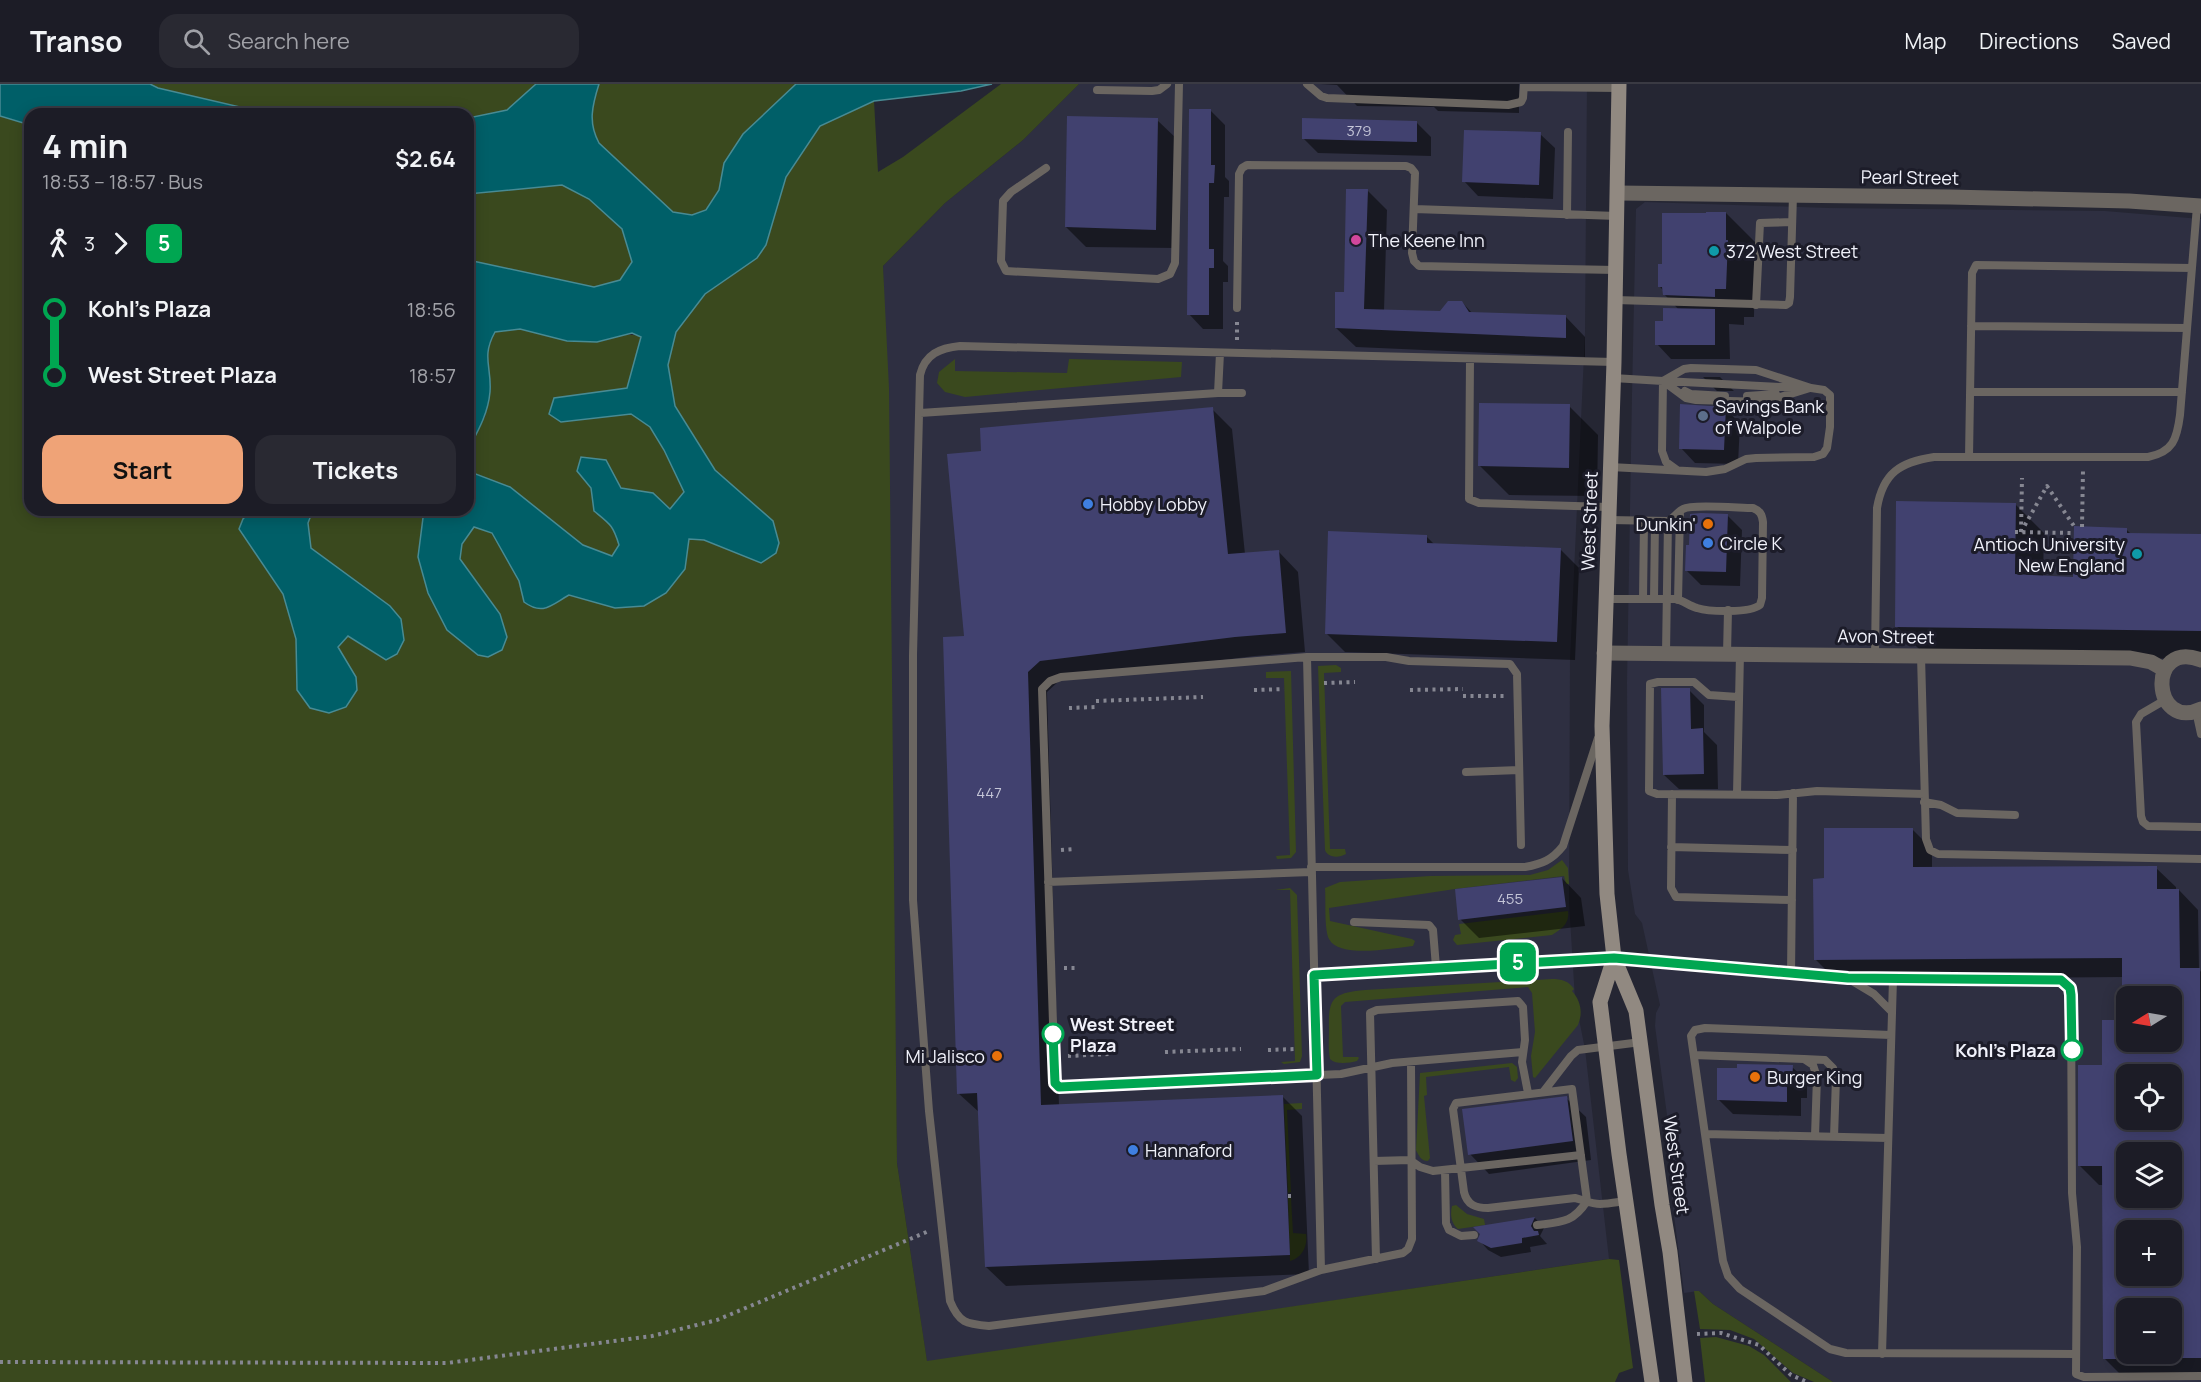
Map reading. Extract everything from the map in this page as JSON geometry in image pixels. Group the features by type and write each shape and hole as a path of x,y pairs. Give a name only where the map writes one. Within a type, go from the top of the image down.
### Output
{"street":[{"name":"West Street","path":"1619,86 1616,300 1602,726 1607,894 1614,958 1636,1011 1641,1042 1670,1252 1685,1382"},
{"name":"Pearl Street","path":"1618,193 2129,201 2199,206"},
{"name":"Avon Street","path":"1604,653 2130,658 2151,662 2165,670"},
{"path":"2199,710 2179,711 2171,706 2165,700 2160,683 2165,670 2175,659 2185,656 2201,660"},
{"name":"West Street","path":"1614,958 1600,1002 1604,1046 1652,1382"}],"lane":[{"path":"1097,90 1152,91 1159,90 1167,84"},
{"path":"1046,168 1011,192 1003,201 1001,261 1006,271 1158,279 1170,274 1175,263 1179,84"},
{"path":"1307,84 1321,96 1327,98 1508,105 1521,102 1524,85 1619,86"},
{"path":"1567,214 1568,132"},
{"path":"1238,308 1239,174 1247,165 1406,166 1411,168 1415,173 1412,253 1414,261 1419,266 1616,270"},
{"path":"1616,300 1782,306 1789,303 1793,195"},
{"path":"1875,655 1877,508 1879,495 1895,470 1905,464 1934,457 2148,457 2158,455 2168,449 2174,441 2178,430 2199,206"},
{"path":"1414,209 1617,216"},
{"path":"1756,305 1760,223 1792,222"},
{"path":"1969,457 1972,273 1976,266 2192,268"},
{"path":"1971,326 2187,328"},
{"path":"1412,1062 1411,1245 1403,1253 1321,1270 1264,1291 989,1326 963,1322 955,1314 950,1301 929,1111 913,900 913,655 922,366 933,354 948,347 1614,362"},
{"path":"1218,393 1220,353"},
{"path":"1470,359 1469,499 1479,504 1608,513 1644,521 1668,521 1685,508 1691,507 1753,508 1762,515 1762,598 1760,605 1751,610 1696,608 1678,600 1666,599 1605,599"},
{"path":"1663,381 1684,369 1691,368 1749,369 1811,388"},
{"path":"1610,468 1716,471 1746,459 1814,457 1823,454 1829,440 1830,395 1824,390 1613,378"},
{"path":"1663,381 1686,398 1758,403 1811,388"},
{"path":"1663,381 1662,451 1670,466 1680,471"},
{"path":"1970,392 2182,392"},
{"path":"920,413 1242,393"},
{"path":"1678,600 1680,512"},
{"path":"1643,599 1644,521"},
{"path":"1654,599 1655,521"},
{"path":"1666,653 1668,521"},
{"path":"1728,610 1738,697 1737,794"},
{"path":"1922,656 1924,798 1927,845 1930,850 1938,854 2201,860"},
{"path":"1307,657 1321,1270"},
{"path":"1521,845 1517,674 1513,667 1506,663 1409,661 1386,657 1307,657 1061,677 1046,684 1041,695 1055,1083 1057,1087 1348,1073 1412,1062 1523,1052"},
{"path":"1738,697 1708,695 1694,682 1658,681 1650,684 1648,786 1653,794 1817,791 1924,798 1957,813 2015,815"},
{"path":"2165,700 2141,714 2136,722 2141,816 2148,826 2201,827"},
{"path":"2199,710 2201,734"},
{"path":"1048,882 1311,869 1525,867 1541,864 1555,857 1563,846 1602,726"},
{"path":"1466,772 1519,770"},
{"path":"1791,974 1793,793"},
{"path":"1672,794 1671,888 1676,897 1792,900"},
{"path":"1671,847 1793,850"},
{"path":"1354,922 1429,925 1433,930 1436,967"},
{"path":"1314,975 1614,958 1848,978 2057,980 2066,983 2070,988 2071,1005 2072,1193 2077,1247 2076,1374 2081,1377 2201,1376"},
{"path":"1848,978 1874,994 1891,1011"},
{"path":"1882,1354 1893,979"},
{"path":"1376,1259 1370,1013 1377,1010 1518,1001 1523,1007 1525,1040 1522,1062 1528,1093"},
{"path":"1891,1035 1705,1028 1695,1030 1691,1036 1723,1261 1728,1276 1740,1289 1830,1348 1846,1353 2076,1354"},
{"path":"1544,1091 1573,1053 1581,1048 1641,1042"},
{"path":"1694,1055 1825,1060 1833,1068 1836,1078 1834,1137"},
{"path":"1804,1059 1813,1065 1817,1077 1815,1136"},
{"path":"1537,1225 1567,1221 1581,1210 1587,1201 1574,1092 1568,1088 1460,1101 1453,1106 1466,1198 1470,1204 1479,1208 1575,1198 1587,1201 1600,1204 1626,1201"},
{"path":"1705,1134 1888,1138"},
{"path":"1374,1161 1410,1160 1426,1169 1445,1170 1581,1155"},
{"path":"1445,1170 1446,1223 1449,1230 1461,1236 1474,1235"}],"path":[{"path":"1237,354 1238,308"},
{"path":"2082,527 2083,470"},
{"path":"2021,532 2022,478"},
{"path":"2021,532 2047,486 2074,526"},
{"path":"2015,532 2074,533"},
{"path":"1324,682 1355,682"},
{"path":"1254,690 1284,689"},
{"path":"1410,690 1463,689"},
{"path":"1463,696 1518,696"},
{"path":"1096,701 1203,697"},
{"path":"1069,708 1096,707"},
{"path":"1165,1052 1241,1049"},
{"path":"1268,1050 1294,1049"},
{"path":"1054,1056 1109,1054"},
{"path":"0,1362 447,1363 652,1336 717,1320 941,1226"},
{"path":"1697,1334 1721,1333 1759,1345 1791,1375 1807,1382"}],"shaded area":[{"path":"1079,84 1587,84 1585,333 1570,660 1569,902 1575,999 1585,1049 1609,1259 927,1362 897,1163 883,266 945,203 1023,140"},
{"path":"1645,202 1829,208 2105,211 2201,219 2201,1382 1833,1382 1713,1304 1699,1291 1684,1293 1672,1200 1667,1115 1655,1026 1656,1013 1660,1005 1642,923 1635,914 1628,870 1627,683 1636,209"}],"green space":[{"path":"150,84 536,84 507,110 474,117 474,108 244,108 157,88"},
{"path":"599,84 796,84 724,163 719,190 706,210 692,215 673,212 599,143 593,128 592,114"},
{"path":"1001,84 1079,84 1023,140 945,203 883,266 889,388 897,1163 927,1361 1609,1259 1619,1260 1633,1368 1619,1373 1615,1382 0,1382 0,116 24,123 24,516 246,516 239,529 283,594 296,639 297,690 356,677 338,647 348,636 386,660 390,606 311,548 308,523 311,516 423,516 418,557 500,614 460,559 462,544 474,527 492,533 519,581 524,602 545,609 569,595 615,608 689,539 704,540 762,563 776,553 779,543 773,521 715,470 675,406 668,365 676,332 705,294 757,257 766,245 786,177 820,126 874,101 878,172 903,157"},
{"path":"561,185 589,198 622,229 632,262 620,280 594,287 474,261 474,193"},
{"path":"520,329 586,342 629,335 641,337 627,388 554,398 561,422 631,414 650,427 684,492 671,509 653,493 621,488 578,471 591,488 594,511 608,522 615,533 619,545 612,556 583,545 510,487 474,473 474,438 485,417 490,392 487,347 495,332"},
{"path":"955,359 955,371 1067,373 1069,359 1182,362 1181,377 965,397 945,392 937,383 939,372"},
{"path":"1336,665 1341,668 1341,672 1324,673 1330,849 1345,849 1346,854 1337,857 1329,855 1325,850 1318,666"},
{"path":"1291,671 1296,852 1291,858 1277,859 1276,856 1290,855 1284,678 1266,678 1266,672"},
{"path":"1562,860 1568,868 1569,884 1566,884 1564,876 1455,889 1329,908 1330,921 1412,939 1415,941 1413,946 1355,951 1335,945 1327,934 1325,888 1340,882 1430,876 1530,875 1548,870"},
{"path":"1290,888 1297,895 1302,1056 1300,1062 1284,1064 1281,1062 1295,1061 1290,890 1275,890"},
{"path":"1568,911 1566,923 1552,935 1457,945 1453,940 1455,935 1461,934 1459,924"},
{"path":"1559,979 1572,986 1574,989 1572,991 1579,1003 1580,1016 1578,1025 1535,1078 1531,1056 1535,1032 1532,993 1528,987 1345,1002 1341,1006 1343,1057 1359,1058 1357,1061 1343,1063 1330,1059 1330,1010 1339,995 1365,990"},
{"path":"1512,1063 1517,1067 1518,1078 1515,1082 1511,1080 1509,1067 1426,1077 1427,1095 1424,1096 1430,1158 1428,1161 1422,1159 1416,1150 1420,1073"},
{"path":"1302,1103 1302,1109 1287,1110 1291,1192 1288,1193 1284,1104"},
{"path":"1288,1198 1291,1198 1293,1233 1306,1234 1305,1247 1301,1254 1290,1261"},
{"path":"1456,1205 1467,1214 1484,1219 1485,1225 1458,1229 1451,1215 1452,1206"},
{"path":"1694,1291 1699,1291 1713,1304 1833,1382 1814,1382 1793,1373 1754,1339 1730,1330 1700,1329"},
{"path":"1716,1337 1749,1346 1764,1355 1791,1382 1705,1382 1700,1338"}],"water":[{"path":"0,84 150,84 158,88 244,108 24,108 24,123 0,116"},
{"path":"536,84 599,84 594,100 592,121 599,143 673,212 692,215 706,210 719,190 724,163 743,134 796,84 992,84 961,91 874,101 820,126 786,177 766,245 757,258 705,294 676,332 668,365 675,406 715,470 773,521 779,543 776,553 761,563 704,540 689,539 685,569 666,593 644,606 615,608 569,595 542,609 524,602 519,581 492,533 474,527 462,544 460,559 500,614 507,637 502,650 488,657 478,655 447,630 428,593 418,557 423,516 474,516 474,473 510,487 583,545 612,556 619,545 610,525 594,511 591,488 577,471 581,457 606,460 621,488 653,493 670,509 684,492 650,427 631,414 561,422 549,414 554,398 627,388 641,337 632,333 597,342 567,341 520,329 495,332 488,355 489,400 474,438 474,261 594,287 620,280 632,262 622,229 589,199 562,185 474,193 474,117 507,110"},
{"path":"246,516 311,516 308,523 311,548 390,606 401,619 404,640 397,654 386,660 348,636 338,647 356,677 357,690 346,707 329,713 310,708 297,690 296,639 283,594 239,529"}],"building":[{"path":"1189,109 1211,109 1211,165 1215,165 1214,183 1209,183 1209,249 1214,249 1214,268 1209,268 1209,315 1187,315"},
{"path":"1067,116 1158,118 1156,230 1065,227"},
{"path":"1302,118 1417,121 1417,142 1302,139"},
{"path":"1464,130 1541,132 1539,185 1462,182"},
{"name":"The Keene Inn","path":"1346,189 1368,189 1364,309 1440,311 1448,301 1462,301 1469,312 1566,315 1566,338 1335,328 1335,292 1344,292"},
{"name":"372 West Street","path":"1726,212 1726,240 1728,240 1726,289 1715,289 1715,297 1663,295 1662,287 1658,287 1658,264 1662,264 1662,213"},
{"path":"1663,308 1715,309 1715,345 1655,345 1655,321 1663,321"},
{"path":"1479,403 1570,404 1569,468 1478,466"},
{"name":"Savings Bank of Walpole","path":"1680,404 1726,407 1724,450 1679,449"},
{"path":"1213,407 1228,554 1279,550 1286,633 1040,661 1028,672 1041,1105 1283,1095 1290,1255 985,1267 977,1093 957,1094 943,637 964,636 947,454 981,451 980,428"},
{"name":"Antioch University New England","path":"1896,501 2016,503 2015,574 2073,577 2074,526 2127,528 2127,533 2201,534 2201,631 1895,627"},
{"name":"Circle K","path":"1690,514 1728,514 1726,572 1685,571"},
{"path":"1328,531 1427,535 1427,543 1561,548 1557,642 1325,634"},
{"path":"1661,688 1690,688 1691,729 1703,728 1704,774 1663,775"},
{"path":"1824,828 1913,828 1913,867 2157,866 2157,889 2179,889 2180,968 2200,968 2201,1358 2182,1358 2182,1298 2116,1298 2116,1359 2103,1359 2102,1166 2078,1166 2078,1065 2102,1065 2102,1020 2116,1020 2116,1052 2182,1052 2182,986 2122,986 2122,958 1814,960 1813,879 1824,878"},
{"path":"1562,877 1566,907 1458,920 1455,889"},
{"name":"Burger King","path":"1737,1064 1793,1065 1792,1084 1787,1084 1787,1102 1717,1100 1717,1068 1737,1068"},
{"path":"1567,1096 1573,1141 1468,1155 1462,1109"},
{"path":"1535,1217 1531,1226 1534,1231 1538,1231 1539,1235 1522,1238 1522,1243 1491,1248 1477,1241 1480,1234 1473,1227"}],"bus line":[{"name":"5","path":"1053,1034 1057,1087 1317,1075 1314,975 1614,958 1848,978 2061,980 2070,988 2072,1050"}],"place":[{"name":"The Keene Inn","path":"1356,240"},
{"name":"372 West Street","path":"1714,251"},
{"name":"Savings Bank of Walpole","path":"1703,416"},
{"name":"Hobby Lobby","path":"1088,504"},
{"name":"Dunkin'","path":"1708,524"},
{"name":"Circle K","path":"1708,543"},
{"name":"Antioch University New England","path":"2137,554"},
{"name":"West Street Plaza","path":"1053,1034"},
{"name":"Kohl's Plaza","path":"2072,1050"},
{"name":"Mi Jalisco","path":"997,1056"},
{"name":"Burger King","path":"1755,1077"},
{"name":"Hannaford","path":"1133,1150"}]}
